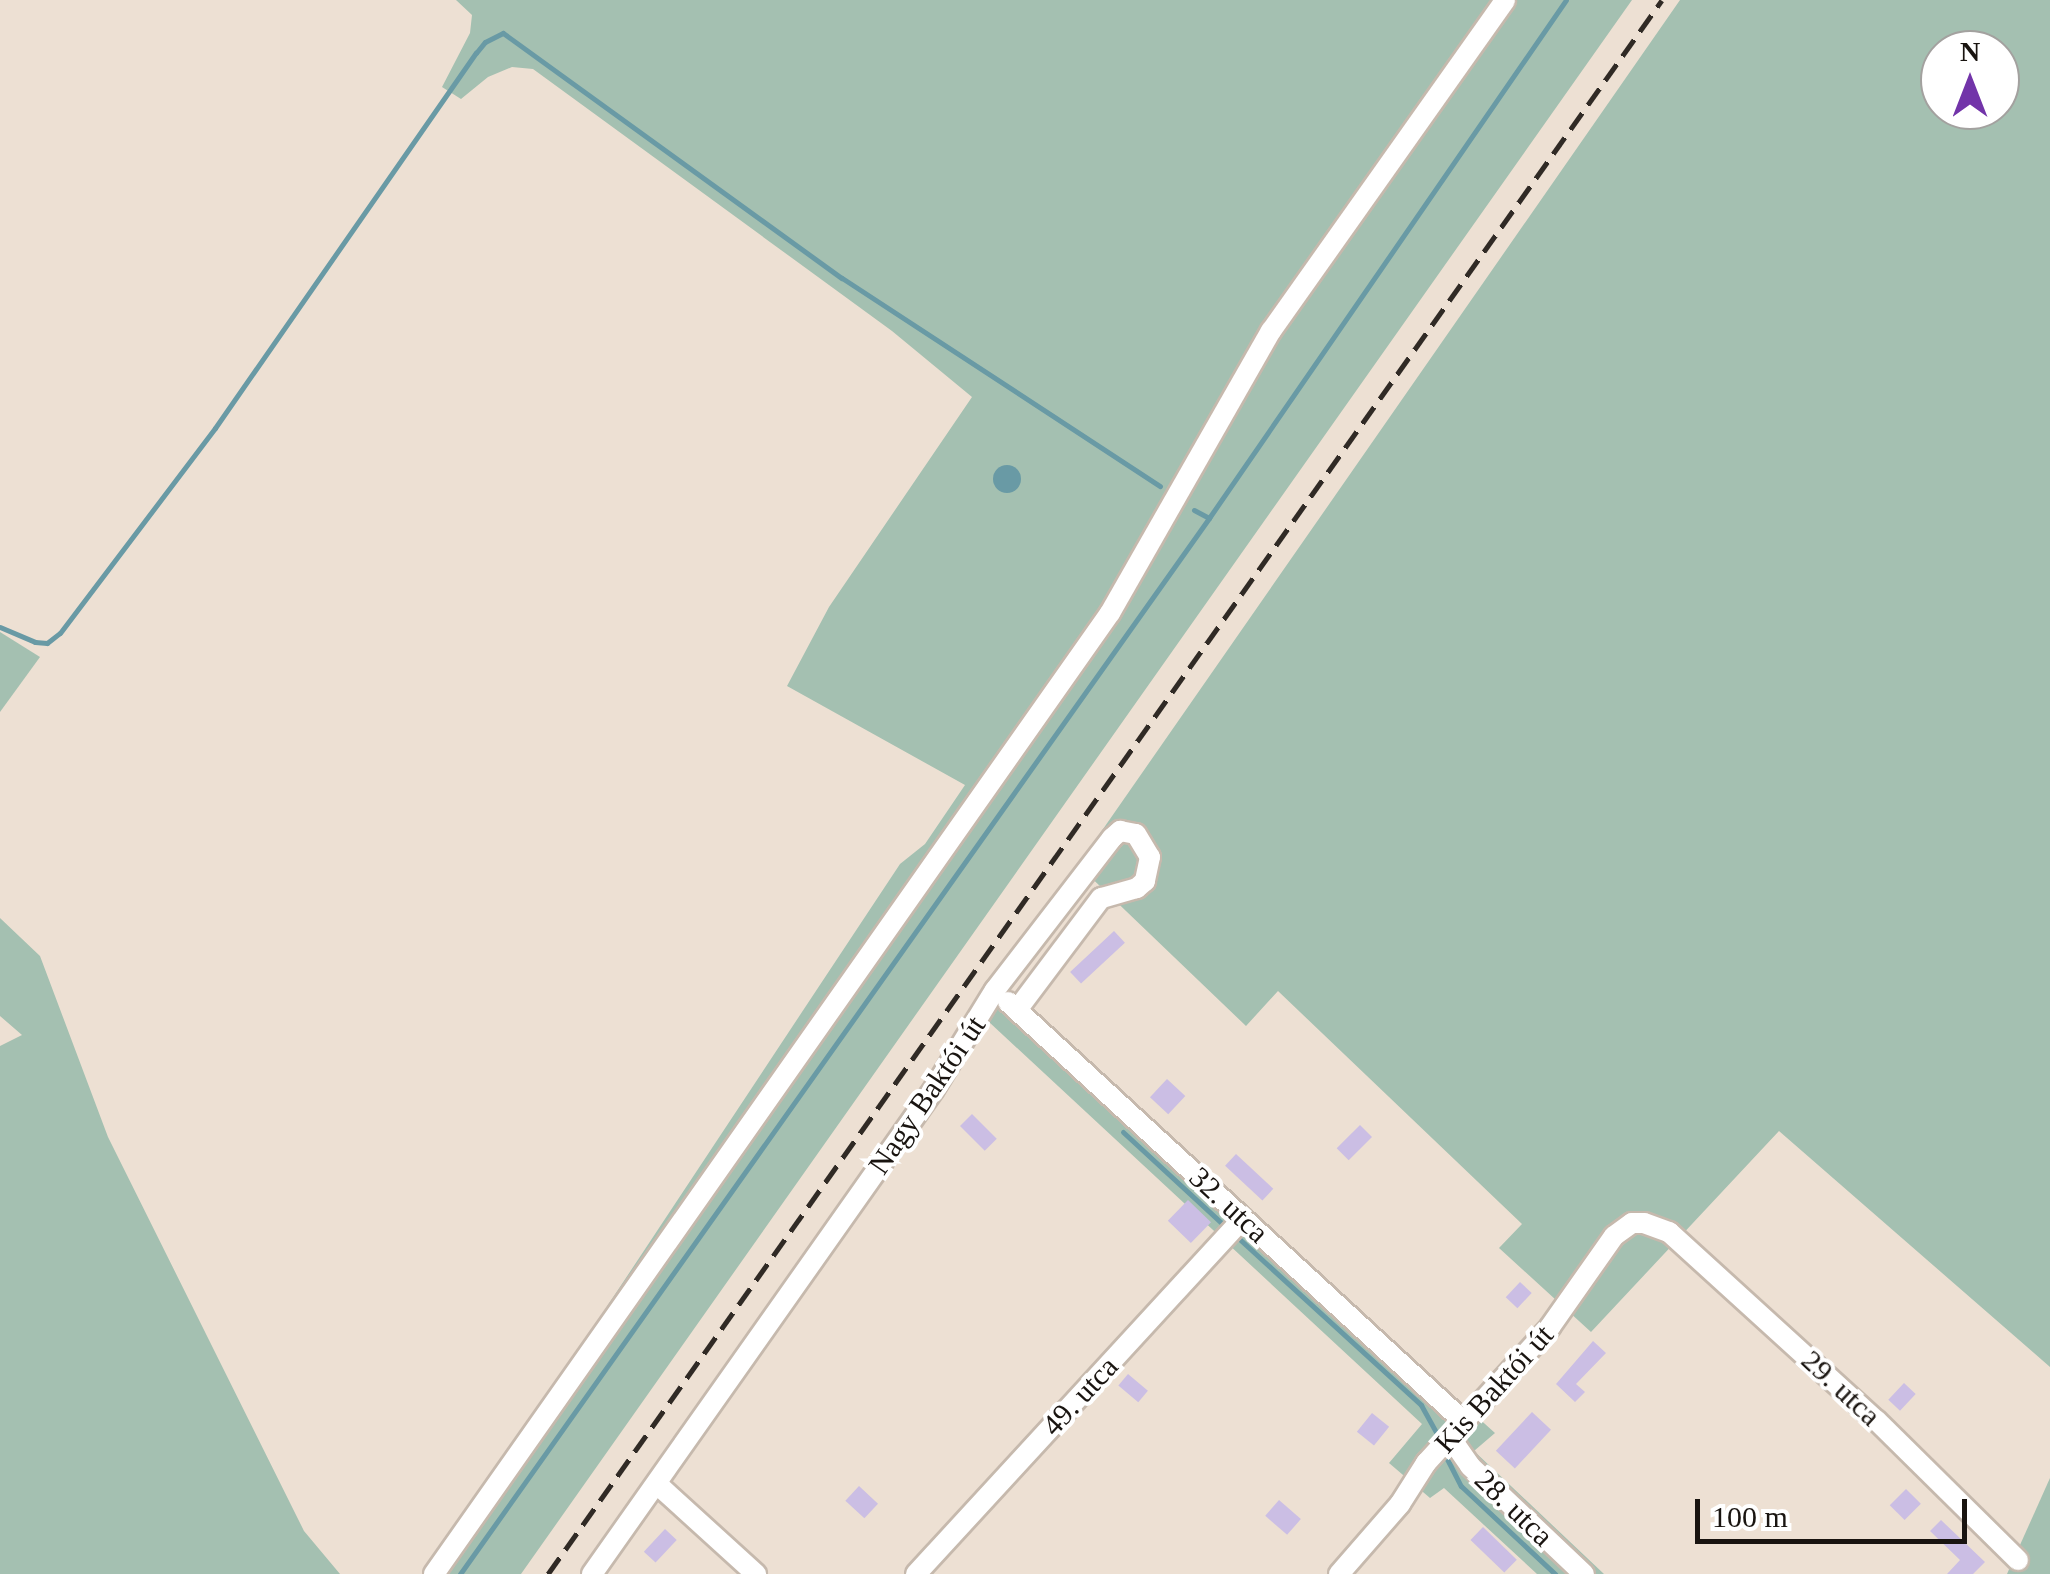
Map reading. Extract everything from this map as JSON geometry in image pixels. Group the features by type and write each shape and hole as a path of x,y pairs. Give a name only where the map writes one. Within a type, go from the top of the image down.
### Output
{"street":[{"path":"434,1574 1110,613 1271,331 1505,0"},
{"name":"Nagy Baktói út","path":"592,1574 934,1088 995,990 1112,838 1120,831 1136,834 1150,857 1145,880 1137,888 1101,898 1017,1010"},
{"name":"32. utca","path":"995,990 1244,1218 1456,1429"},
{"name":"49. utca","path":"916,1574 1244,1218"},
{"name":"Kis Baktói út","path":"1339,1574 1357,1558 1456,1429 1550,1327 1614,1236 1632,1223 1656,1225"},
{"name":"29. utca","path":"1656,1225 1670,1232 1878,1421 2018,1560"},
{"name":"28. utca","path":"1456,1429 1470,1466 1584,1574"},
{"path":"656,1484 756,1574"}],"green space":[{"path":"456,0 1632,0 521,1574 423,1574 459,1530 900,864 925,844 965,785 787,686 829,607 972,397 892,331 533,69 512,67 488,77 461,99 442,87 470,33 472,15"},
{"path":"1680,0 2050,0 2050,1367 1779,1131 1591,1332 1499,1248 1522,1224 1278,991 1246,1026 1078,865"},
{"path":"0,632 40,657 0,712"},
{"path":"0,918 40,956 108,1137 304,1531 340,1574 0,1574 0,1046 22,1035 0,1016"},
{"path":"995,982 1495,1433 1474,1451 1604,1574 1537,1574 1444,1488 1430,1498 1389,1463 1422,1424 975,1009"},
{"path":"2050,1478 2050,1574 2007,1574"}],"water":[{"path":"1007,465 1017,469 1021,479 1017,489 1007,493 997,489 993,479 997,469"}],"building":[{"path":"1114,931 1125,943 1081,984 1070,972"},
{"path":"1167,1079 1185,1096 1168,1114 1150,1097"},
{"path":"972,1114 997,1139 985,1151 960,1126"},
{"path":"1360,1125 1372,1137 1349,1160 1337,1148"},
{"path":"1236,1154 1273,1189 1262,1200 1225,1166"},
{"path":"1188,1200 1211,1222 1191,1243 1168,1221"},
{"path":"1520,1282 1532,1293 1517,1308 1506,1297"},
{"path":"1593,1341 1606,1353 1576,1384 1585,1392 1575,1402 1556,1384"},
{"path":"1128,1374 1148,1391 1138,1402 1118,1385"},
{"path":"1904,1383 1916,1394 1900,1411 1888,1400"},
{"path":"1532,1412 1551,1430 1515,1468 1496,1451"},
{"path":"1372,1413 1389,1427 1374,1445 1357,1432"},
{"path":"859,1486 878,1504 864,1518 845,1501"},
{"path":"1906,1489 1921,1504 1905,1520 1890,1505"},
{"path":"1279,1500 1301,1519 1287,1535 1265,1516"},
{"path":"1941,1520 1985,1562 1973,1574 1947,1574 1960,1560 1930,1531"},
{"path":"1483,1527 1517,1560 1504,1573 1470,1540"},
{"path":"665,1529 677,1540 656,1563 644,1552"}],"waterway":[{"path":"460,1574 1209,518 1566,0"},
{"path":"0,627 35,642 47,643 60,633 215,428 476,53 485,42 503,33 842,278 1160,486"},
{"path":"1194,510 1209,518"},
{"path":"1123,1132 1227,1228"},
{"path":"1235,1235 1421,1405 1436,1432"},
{"path":"1445,1455 1461,1486 1555,1574"}],"railway":[{"path":"548,1574 1662,0"}]}
